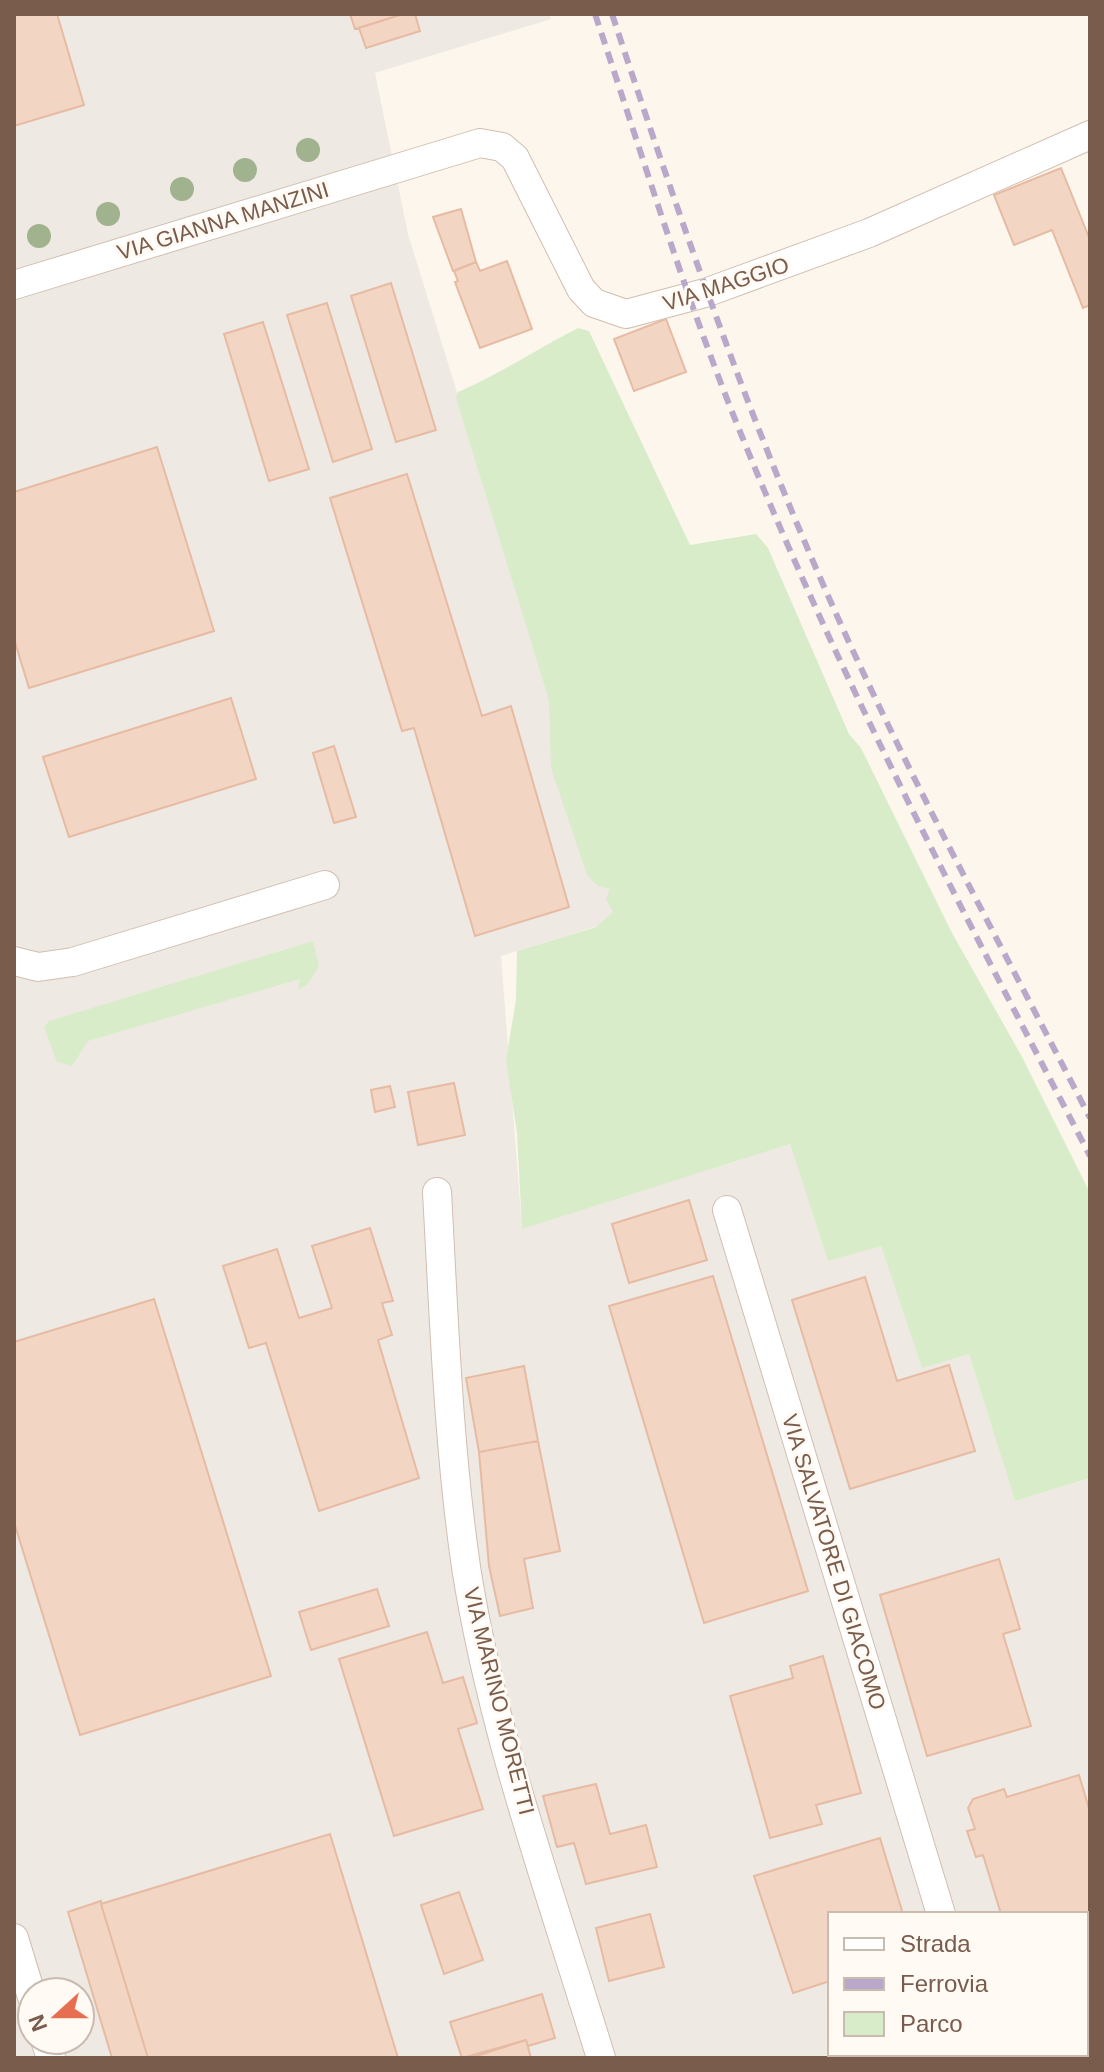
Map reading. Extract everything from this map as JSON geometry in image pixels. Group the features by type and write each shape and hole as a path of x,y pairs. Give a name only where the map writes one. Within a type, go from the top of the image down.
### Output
{"street":[{"name":"VIA MAGGIO","path":"431,157 480,143 502,147 515,158 581,289 594,303 626,314 705,293 804,259 1090,135"},
{"name":"VIA GIANNA MANZINI","path":"14,285 431,157"},
{"path":"14,961 38,967 73,962 325,885"},
{"name":"VIA MARINO MORETTI","path":"437,1192 449,1404 458,1502 473,1606 503,1730 601,2058"},
{"name":"VIA SALVATORE DI GIACOMO","path":"727,1210 940,1912"},
{"path":"14,1938 26,1976"}],"shaded area":[{"path":"14,14 549,14 551,19 375,73 408,234 620,919 501,956 522,1228 790,1144 828,1261 881,1245 922,1367 969,1354 1015,1501 1090,1478 1090,2058 14,2058"}],"green space":[{"path":"578,328 589,331 690,545 756,534 768,548 849,734 861,748 952,933 1021,1055 1090,1193 1090,1478 1015,1501 969,1354 922,1368 881,1246 828,1261 790,1144 522,1229 517,1133 506,1060 516,1000 517,951 596,927 613,912 606,899 610,889 598,886 587,875 551,768 549,700 456,398 458,392"},
{"path":"313,941 319,966 308,984 298,990 300,979 88,1041 72,1066 57,1062 44,1027 49,1021"}],"building":[{"path":"14,14 57,14 84,105 14,126"},
{"path":"350,14 403,14 355,29"},
{"path":"403,14 415,14 420,31 366,48 359,28"},
{"path":"1061,168 1090,240 1090,305 1083,308 1052,230 1014,245 994,195"},
{"path":"461,209 476,262 453,271 433,217"},
{"path":"507,261 532,329 480,348 455,282 458,281 454,271 476,262 480,271"},
{"path":"391,283 436,430 396,442 351,296"},
{"path":"327,303 372,449 333,462 287,315"},
{"path":"666,319 686,372 634,391 614,339"},
{"path":"263,322 309,469 269,481 224,334"},
{"path":"157,447 214,631 29,688 14,639 14,492"},
{"path":"407,474 482,716 511,706 569,907 475,936 414,728 402,731 330,498"},
{"path":"231,698 256,779 69,837 43,757"},
{"path":"334,746 356,817 334,823 313,753"},
{"path":"454,1083 465,1135 418,1145 408,1092"},
{"path":"390,1086 395,1107 375,1112 371,1090"},
{"path":"689,1200 707,1260 629,1283 612,1224"},
{"path":"370,1228 393,1301 382,1303 392,1335 378,1340 419,1478 319,1511 266,1343 249,1348 223,1266 277,1249 299,1318 332,1308 312,1246"},
{"path":"713,1276 808,1591 704,1623 609,1306"},
{"path":"865,1277 897,1381 949,1365 975,1451 850,1489 792,1300"},
{"path":"154,1299 271,1676 80,1735 14,1522 14,1342"},
{"path":"524,1366 538,1441 479,1452 466,1378"},
{"path":"538,1441 560,1551 524,1559 533,1608 500,1616 489,1566 479,1452"},
{"path":"999,1559 1020,1629 1003,1634 1031,1726 927,1756 880,1595"},
{"path":"377,1589 389,1626 311,1650 299,1612"},
{"path":"427,1632 443,1683 463,1677 477,1723 458,1729 483,1809 394,1836 339,1659"},
{"path":"823,1656 861,1793 816,1805 822,1824 770,1838 730,1696 793,1678 790,1666"},
{"path":"1079,1775 1090,1812 1090,1911 1000,1912 983,1855 976,1857 967,1831 975,1829 968,1808 973,1799 1004,1789 1007,1797"},
{"path":"596,1784 610,1834 646,1825 657,1867 586,1884 574,1843 557,1847 543,1796"},
{"path":"330,1834 398,2058 148,2058 101,1904"},
{"path":"880,1838 902,1912 828,1912 828,1982 793,1993 754,1876"},
{"path":"459,1892 483,1960 444,1974 421,1905"},
{"path":"101,1901 148,2058 112,2058 96,2005 96,1976 87,1976 68,1912"},
{"path":"650,1914 664,1967 609,1981 596,1928"},
{"path":"542,1994 555,2038 528,2046 526,2040 462,2058 450,2022"},
{"path":"526,2040 531,2058 470,2058"}],"railway":[{"path":"595,14 701,330 780,527 907,799 1090,1156"},
{"path":"612,14 736,371 822,582 918,785 1090,1118"}]}
